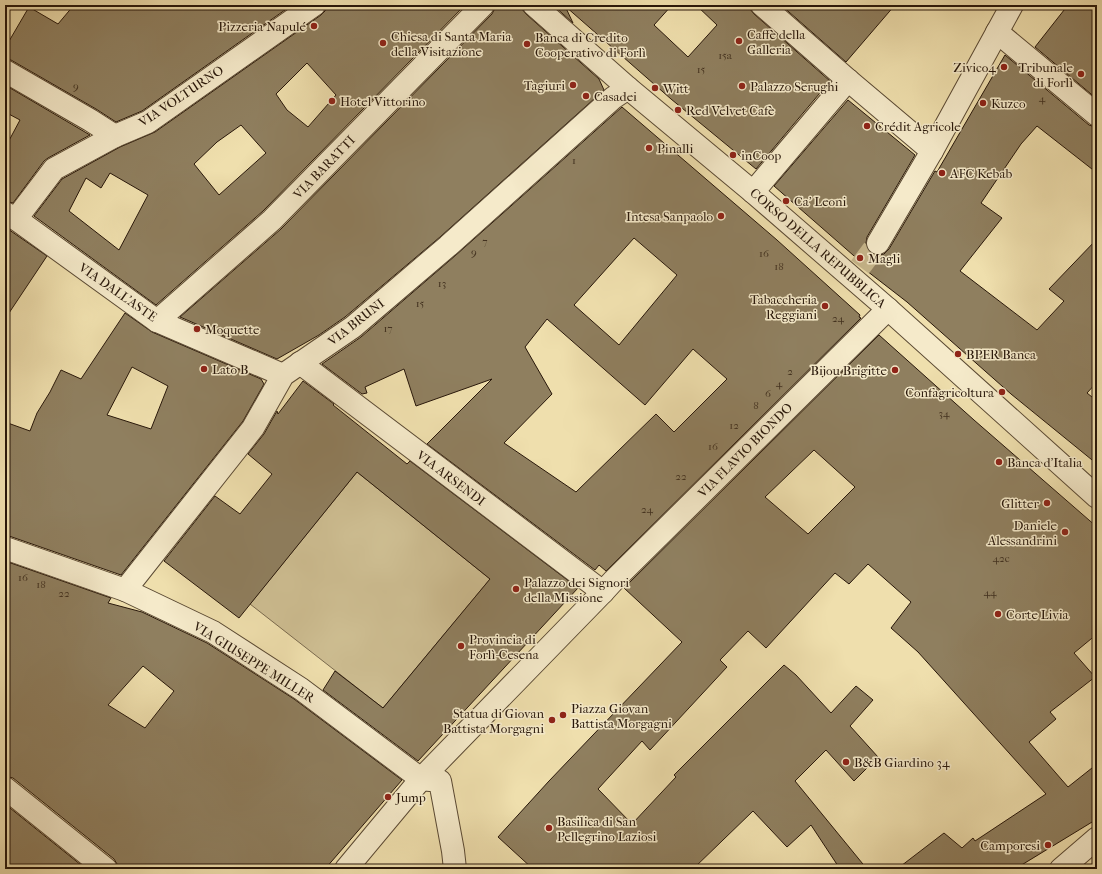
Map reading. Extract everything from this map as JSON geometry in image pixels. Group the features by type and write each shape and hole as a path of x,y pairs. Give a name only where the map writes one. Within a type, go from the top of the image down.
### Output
{"street":[{"name":"VIA VOLTURNO","path":"11,216 54,169 115,136 148,122 314,5"},
{"name":"VIA BARATTI","path":"157,321 272,220 483,5"},
{"name":"CORSO DELLA REPUBBLICA","path":"534,5 628,88 753,192 856,271 888,309 1097,497"},
{"path":"762,5 848,80 932,150"},
{"path":"878,243 932,150 1012,5"},
{"path":"997,32 1097,114"},
{"path":"5,71 115,136"},
{"path":"753,192 848,80"},
{"name":"VIA BRUNI","path":"125,590 253,428 291,369 352,327 448,246 613,98 628,88"},
{"name":"VIA DALL'ASTE","path":"11,216 157,321 291,369"},
{"name":"VIA FLAVIO BIONDO","path":"603,592 888,309"},
{"name":"VIA ARSENDI","path":"291,369 603,592"},
{"name":"VIA GIUSEPPE MILLER","path":"5,548 125,590 213,632 295,684 421,779"},
{"path":"346,869 421,779 603,592"},
{"path":"421,779 440,781 455,869"},
{"path":"5,788 106,869"},
{"path":"1061,869 1097,838"}],"shaded area":[{"path":"357,472 490,579 383,708 250,604"}],"building":[{"path":"74,5 292,5 142,111 116,122 11,60 5,59 5,48 29,7 58,24"},
{"path":"326,5 465,5 263,211 156,305 34,216 62,179 120,147 155,132 325,11","holes":["307,63 336,95 308,127 287,110 276,94","241,125 266,153 219,195 194,164 217,142","110,173 148,195 119,250 69,211 86,178 101,188"]},
{"path":"495,5 522,5 522,9 526,14 599,79 604,90 440,237 345,317 319,335 277,359 180,317 281,229 492,14"},
{"name":"Palazzo Serughi","path":"553,5 672,5 654,25 688,57 717,25 696,5 750,5 750,9 754,14 830,81 756,169 671,99 565,6 573,23"},
{"path":"781,5 895,5 846,62"},
{"name":"Tribunale di Forlì","path":"1068,5 1097,5 1097,99 1035,47"},
{"path":"1005,55 1089,125 1097,127 1097,173 1037,126 1021,144 981,203 1002,218 960,271 1037,330 1064,301 1049,289 1097,239 1097,382 1087,393 1097,401 1097,464 1011,394 907,302 867,271 869,269 774,186 848,100 915,155 867,237 867,249 871,254 884,254 889,249 935,171 937,172"},
{"path":"5,85 90,135 44,161 13,203 5,201 5,148 20,120 5,112"},
{"path":"622,107 777,240 860,315 859,317 861,318 606,571 599,565 595,570 427,444 492,379 416,406 404,369 365,387 367,393 362,394 322,364 361,337 456,255","holes":["634,238 677,275 619,345 574,305","547,319 645,405 693,349 727,379 674,432 656,414 576,492 504,443 552,394 525,347"]},
{"path":"5,227 47,256 5,319"},
{"path":"125,313 152,332 261,379 264,384 243,421 121,575 9,536 5,536 5,422 30,431 37,413 61,370 81,379","holes":["132,367 168,386 151,429 107,415"]},
{"path":"879,335 1097,527 1097,634 1074,653 1095,677 1050,712 1056,719 1029,742 1068,787 1097,764 1097,819 1015,869 897,869 944,833 962,848 973,838 975,841 1046,794 918,652 891,628 911,602 868,564 849,584 835,573 766,648 748,631 720,660 727,667 650,750 642,741 598,789 632,824 676,777 674,775 784,665 796,675 831,713 856,686 873,700 850,726 878,757 854,781 826,750 795,781 867,869 840,869 811,825 787,847 753,811 693,869 533,869 498,837 549,781 682,642 624,588","holes":["814,450 855,487 808,534 765,497"]},
{"name":"Palazzo dei Signori della Missione","path":"303,381 334,404 333,405 407,464 410,461 578,588 418,761 323,690 335,671 383,708 490,579 357,472 239,618 164,561 215,496 240,514 272,474 248,454 264,434 277,411 278,414"},
{"path":"5,561 111,598 108,603 142,612 207,643 294,699 402,780 325,869 118,869 114,859 13,778 5,776","holes":["143,666 174,691 145,728 108,705"]},
{"path":"5,804 86,869 5,869"}],"tunnel":[{"path":"860,267 878,243"}],"place":[{"name":"Pizzeria Napulé","path":"314,26"},
{"name":"Caffè della Galleria","path":"739,41"},
{"name":"Chiesa di Santa Maria della Visitazione","path":"383,43"},
{"name":"Banca di Credito Cooperativo di Forlì","path":"527,44"},
{"name":"Zivico4","path":"1004,67"},
{"name":"Tribunale di Forlì","path":"1081,74"},
{"name":"Tagiuri","path":"573,85"},
{"name":"Palazzo Serughi","path":"742,86"},
{"name":"Witt","path":"655,88"},
{"name":"Casadei","path":"586,96"},
{"name":"Hotel Vittorino","path":"332,101"},
{"name":"Kuzco","path":"983,103"},
{"name":"Red Velvet Cafè","path":"678,110"},
{"name":"Crédit Agricole","path":"867,126"},
{"name":"Pinalli","path":"649,148"},
{"name":"inCoop","path":"733,155"},
{"name":"AFC Kebab","path":"942,173"},
{"name":"Ca' Leoni","path":"786,201"},
{"name":"Intesa Sanpaolo","path":"721,216"},
{"name":"Magli","path":"860,258"},
{"name":"Tabaccheria Reggiani","path":"825,306"},
{"name":"Moquette","path":"197,329"},
{"name":"BPER Banca","path":"958,354"},
{"name":"Lato B","path":"204,369"},
{"name":"Bijou Brigitte","path":"895,370"},
{"name":"Confagricoltura","path":"1002,392"},
{"name":"Banca d'Italia","path":"999,462"},
{"name":"Glitter","path":"1047,503"},
{"name":"Daniele Alessandrini","path":"1065,532"},
{"name":"Palazzo dei Signori della Missione","path":"516,589"},
{"name":"Corte Livia","path":"998,614"},
{"name":"Provincia di Forlì-Cesena","path":"461,646"},
{"name":"Piazza Giovan Battista Morgagni","path":"563,715"},
{"name":"Statua di Giovan Battista Morgagni","path":"552,720"},
{"name":"B&B Giardino 34","path":"846,762"},
{"name":"Jump","path":"388,797"},
{"name":"Basilica di San Pellegrino Laziosi","path":"549,828"},
{"name":"Camporesi","path":"1048,845"}]}
